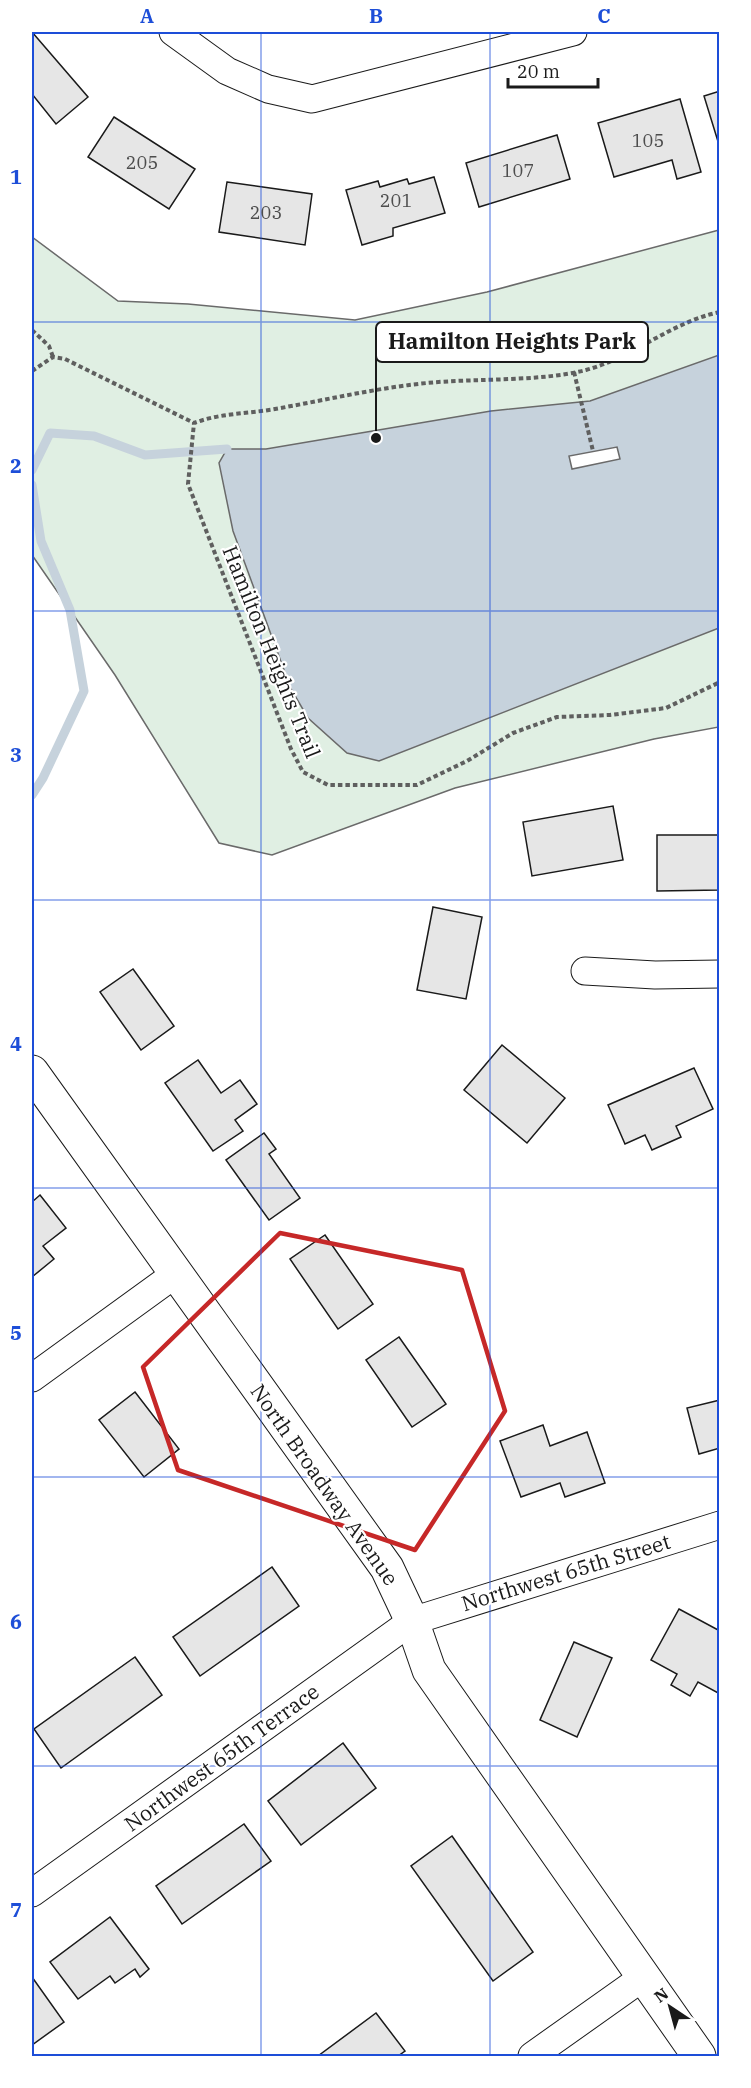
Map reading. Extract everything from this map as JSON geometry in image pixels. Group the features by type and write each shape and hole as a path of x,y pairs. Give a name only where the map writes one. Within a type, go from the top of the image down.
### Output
{"street":[{"path":"172,32 227,71 268,89 312,99 573,32"},
{"path":"585,971 655,975 720,974"},
{"name":"North Broadway Avenue","path":"32,1072 174,1275 387,1568 412,1621 429,1670 642,1978 699,2056"},
{"path":"32,1378 174,1275"},
{"name":"Northwest 65th Street","path":"412,1621 720,1525"},
{"name":"Northwest 65th Terrace","path":"32,1893 412,1621"},
{"path":"532,2056 642,1978"}],"path":[{"path":"32,371 53,357 65,359 194,423 221,415 274,409 387,388 586,370 623,355 693,319 720,312"},
{"path":"32,330 49,346 53,357"},
{"path":"574,372 593,451"},
{"name":"Hamilton Heights Trail","path":"194,423 188,464 188,484 196,508 291,748 303,772 328,785 417,785 467,761 513,733 557,717 610,715 666,708 720,682"}],"highlighted area":[{"path":"280,1233 462,1270 505,1411 415,1550 178,1470 143,1367"}],"green space":[{"path":"719,230 719,727 654,739 455,788 272,855 219,843 115,675 32,555 32,237 118,301 188,304 355,320 487,292"}],"shaded area":[{"path":"719,355 719,628 379,761 347,753 308,718 291,689 233,531 219,463 227,449 266,449 491,411 590,401"}],"pier":[{"path":"617,447 620,459 572,469 569,456"}],"building":[{"path":"32,32 88,97 56,124 32,94"},
{"path":"720,91 720,148 704,96"},
{"path":"680,99 701,172 677,179 672,160 614,177 598,123"},
{"path":"114,117 195,169 169,209 88,157"},
{"path":"557,135 570,179 479,207 466,163"},
{"path":"434,177 445,213 393,228 393,236 362,245 346,190 378,181 380,187 407,179 409,184"},
{"path":"227,182 312,194 305,245 219,232"},
{"path":"613,806 623,860 532,876 523,822"},
{"path":"657,835 720,835 720,890 657,891"},
{"path":"433,907 482,917 466,999 417,990"},
{"path":"133,969 174,1026 141,1050 100,992"},
{"path":"502,1045 565,1098 527,1143 464,1090"},
{"path":"198,1060 221,1093 240,1080 257,1104 235,1120 243,1131 213,1151 165,1083"},
{"path":"694,1068 713,1109 676,1126 681,1137 652,1150 645,1135 625,1144 608,1105"},
{"path":"264,1133 276,1149 269,1154 300,1198 269,1220 226,1160"},
{"path":"40,1195 66,1228 43,1246 54,1259 32,1277 32,1202"},
{"path":"325,1235 373,1304 338,1329 290,1259"},
{"path":"399,1337 446,1404 412,1427 366,1360"},
{"path":"135,1392 179,1449 144,1477 99,1420"},
{"path":"720,1400 720,1448 699,1454 687,1408"},
{"path":"543,1425 550,1446 587,1432 605,1483 565,1497 560,1483 521,1497 500,1441"},
{"path":"272,1567 299,1606 200,1676 173,1637"},
{"path":"679,1609 720,1631 720,1694 698,1682 690,1696 671,1685 677,1674 651,1660"},
{"path":"574,1642 612,1658 577,1737 540,1720"},
{"path":"135,1657 162,1695 61,1768 34,1729"},
{"path":"343,1743 376,1788 301,1845 268,1801"},
{"path":"244,1824 271,1861 182,1924 156,1886"},
{"path":"452,1836 533,1952 493,1981 411,1866"},
{"path":"110,1917 149,1969 140,1977 135,1969 115,1983 110,1976 78,1999 50,1962"},
{"path":"32,1977 64,2022 32,2045"},
{"path":"376,2013 405,2051 398,2056 318,2056"}],"waterway":[{"path":"32,470 50,433 94,436 145,455 227,449"},
{"path":"32,485 41,541 70,610 84,691 43,778 32,795"}],"place":[{"name":"Hamilton Heights Park","path":"376,438"}]}
